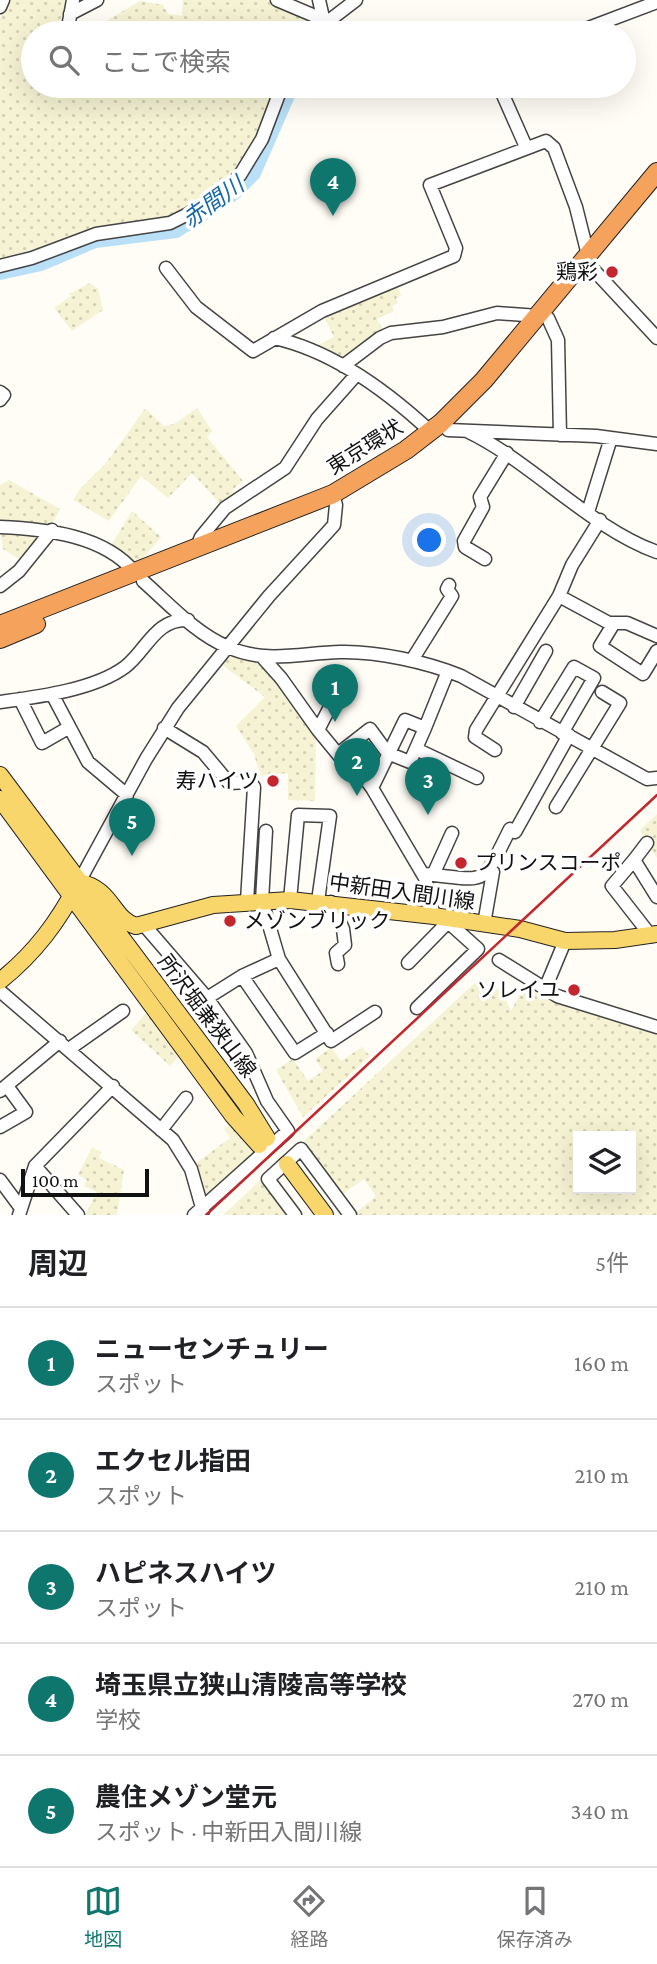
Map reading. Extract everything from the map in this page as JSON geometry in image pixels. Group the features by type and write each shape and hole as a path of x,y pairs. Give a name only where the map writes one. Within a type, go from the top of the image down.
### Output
{"highway":[{"name":"東京環状","path":"0,625 139,577 388,475 439,431 543,317 657,172"},
{"name":"東京環状","path":"590,260 657,189"},
{"name":"東京環状","path":"0,639 197,549 334,499"}],"main road":[{"name":"所沢堀兼狭山線","path":"0,775 75,889 225,1105 263,1141"},
{"name":"所沢堀兼狭山線","path":"0,799 75,889 127,945 246,1104 263,1141"},
{"path":"0,981 34,951 75,889 92,885 102,892 127,923 143,926"},
{"name":"中新田入間川線","path":"143,926 213,905 290,900 324,902 484,924 565,941 615,940 654,935"},
{"path":"127,945 130,936 143,926"},
{"name":"所沢堀兼狭山線","path":"153,993 263,1141"},
{"path":"312,1215 284,1169 325,1215"}],"street":[{"path":"0,7 3,0"},
{"path":"68,21 73,0"},
{"path":"69,14 97,0"},
{"path":"278,0 323,21"},
{"path":"319,0 323,21"},
{"path":"323,21 355,0"},
{"path":"605,21 649,3"},
{"path":"0,266 32,258 96,233 170,223 226,190 240,176 262,139 277,98"},
{"path":"504,98 526,147"},
{"path":"166,268 196,307 253,351 321,311 454,256 456,248 430,185 516,155 526,147 547,141 554,148 590,260 657,338"},
{"path":"343,366 380,338 391,333 443,327 497,313 543,317 558,340 560,435"},
{"path":"274,338 297,343 343,366 439,431 611,438 657,444"},
{"path":"197,549 201,537 225,508 285,468 317,419 356,375"},
{"path":"0,392 4,395 0,400"},
{"path":"467,431 507,453 600,520 657,552"},
{"path":"589,512 611,438"},
{"path":"485,559 465,547 464,541 483,507 480,498 507,453"},
{"path":"75,889 164,728 269,596 334,525 334,499"},
{"path":"495,750 475,737 495,695 559,596 572,565 600,520"},
{"path":"0,527 52,530 107,550 188,620 229,648 262,658 340,652 412,660 448,671 647,779 657,778"},
{"path":"0,586 19,571 52,530"},
{"path":"412,660 452,596 447,589 449,585"},
{"path":"559,596 614,623 627,623 657,636"},
{"path":"0,702 52,694 117,672 160,629 173,622 188,620"},
{"path":"614,623 600,646 643,674 657,651"},
{"path":"514,707 546,651"},
{"path":"262,658 281,678 317,730 338,754 359,770 428,875 444,919 478,949 417,1009"},
{"path":"428,875 480,880 490,869 510,829 515,832 594,678 574,667 540,722"},
{"path":"338,754 370,729 389,754 410,762 448,671"},
{"path":"556,807 620,703 602,692"},
{"path":"52,694 88,762 127,795"},
{"path":"20,699 42,743 68,727"},
{"path":"317,730 330,708"},
{"path":"372,788 405,720 425,728"},
{"path":"164,728 203,752 229,783 250,782 254,787 255,901 279,959 331,1041 375,1012"},
{"path":"416,749 477,778"},
{"path":"290,900 298,815 330,816 324,902 343,929 345,946 336,953 338,964"},
{"path":"255,901 266,831"},
{"path":"428,875 452,833"},
{"path":"647,844 612,886 654,935"},
{"path":"634,860 657,897"},
{"path":"484,924 493,872 490,869"},
{"path":"408,963 444,919"},
{"path":"143,926 207,998 246,1054 267,1101 288,1131 200,1212"},
{"path":"545,989 565,941"},
{"path":"207,998 242,976 279,959"},
{"path":"499,960 557,996 657,1027"},
{"path":"242,976 295,1053 327,1034"},
{"path":"0,991 113,1086 183,1152 191,1168 200,1212"},
{"path":"0,1127 26,1112 3,1089 64,1045 123,1011"},
{"path":"19,1211 35,1166 113,1086"},
{"path":"161,1130 186,1098"},
{"path":"295,1215 268,1180 301,1149 350,1215"},
{"path":"35,1166 78,1215"},
{"path":"0,1180 19,1211"}],"shaded area":[{"path":"8,0 70,0 67,21 21,21 21,98 274,98 246,162 224,187 170,220 125,222 0,259 0,19"},
{"path":"183,0 268,0 316,20 106,21 140,1 163,5 168,14 182,16"},
{"path":"90,283 98,289 103,310 72,331 54,308 71,296 69,294"},
{"path":"396,283 401,296 396,298 398,303 392,306 394,311 377,319 383,330 343,362 314,347 334,337 323,315"},
{"path":"197,408 212,431 207,437 243,481 232,490 237,496 223,507 192,473 168,498 141,476 109,521 73,500 106,463 144,410 164,426 174,424"},
{"path":"9,480 60,509 51,527 0,525 0,485"},
{"path":"132,511 161,537 137,565 109,549"},
{"path":"0,530 47,532 23,562 3,549"},
{"path":"235,653 263,662 316,732 315,801 288,800 288,773 260,776 254,754 236,726 265,697 221,664"},
{"path":"657,814 657,858 640,830"},
{"path":"478,980 502,991 511,1011 526,983 657,1030 657,1215 353,1215 376,1196 364,1179 340,1196 304,1141"},
{"path":"147,1012 179,1056 170,1066 131,1030"},
{"path":"331,1047 341,1061 362,1047 370,1056 303,1117 276,1070 293,1059 308,1081 323,1071 315,1059"},
{"path":"231,1123 255,1155 208,1199 196,1163 230,1138 224,1129"},
{"path":"92,1147 101,1152 99,1158 124,1170 117,1215 85,1215 97,1192 84,1186 87,1180 78,1175"},
{"path":"263,1178 291,1215 223,1215"}],"waterway":[{"name":"赤間川","path":"0,272 41,263 95,240 176,230 233,193 253,173 286,98"}],"tunnel":[{"path":"267,1138 287,1164"}],"railway":[{"path":"206,1215 657,795"}],"place":[{"name":"埼玉県立狭山清陵高等学校","path":"333,216"},
{"name":"鶏彩","path":"612,272"},
{"name":"ニューセンチュリー","path":"335,722"},
{"name":"寿ハイツ","path":"273,781"},
{"name":"エクセル指田","path":"357,796"},
{"name":"ハピネスハイツ","path":"428,815"},
{"name":"農住メゾン堂元","path":"132,856"},
{"name":"プリンスコーポ","path":"461,863"},
{"name":"メゾンブリック","path":"230,921"},
{"name":"ソレイユ","path":"574,990"}]}
